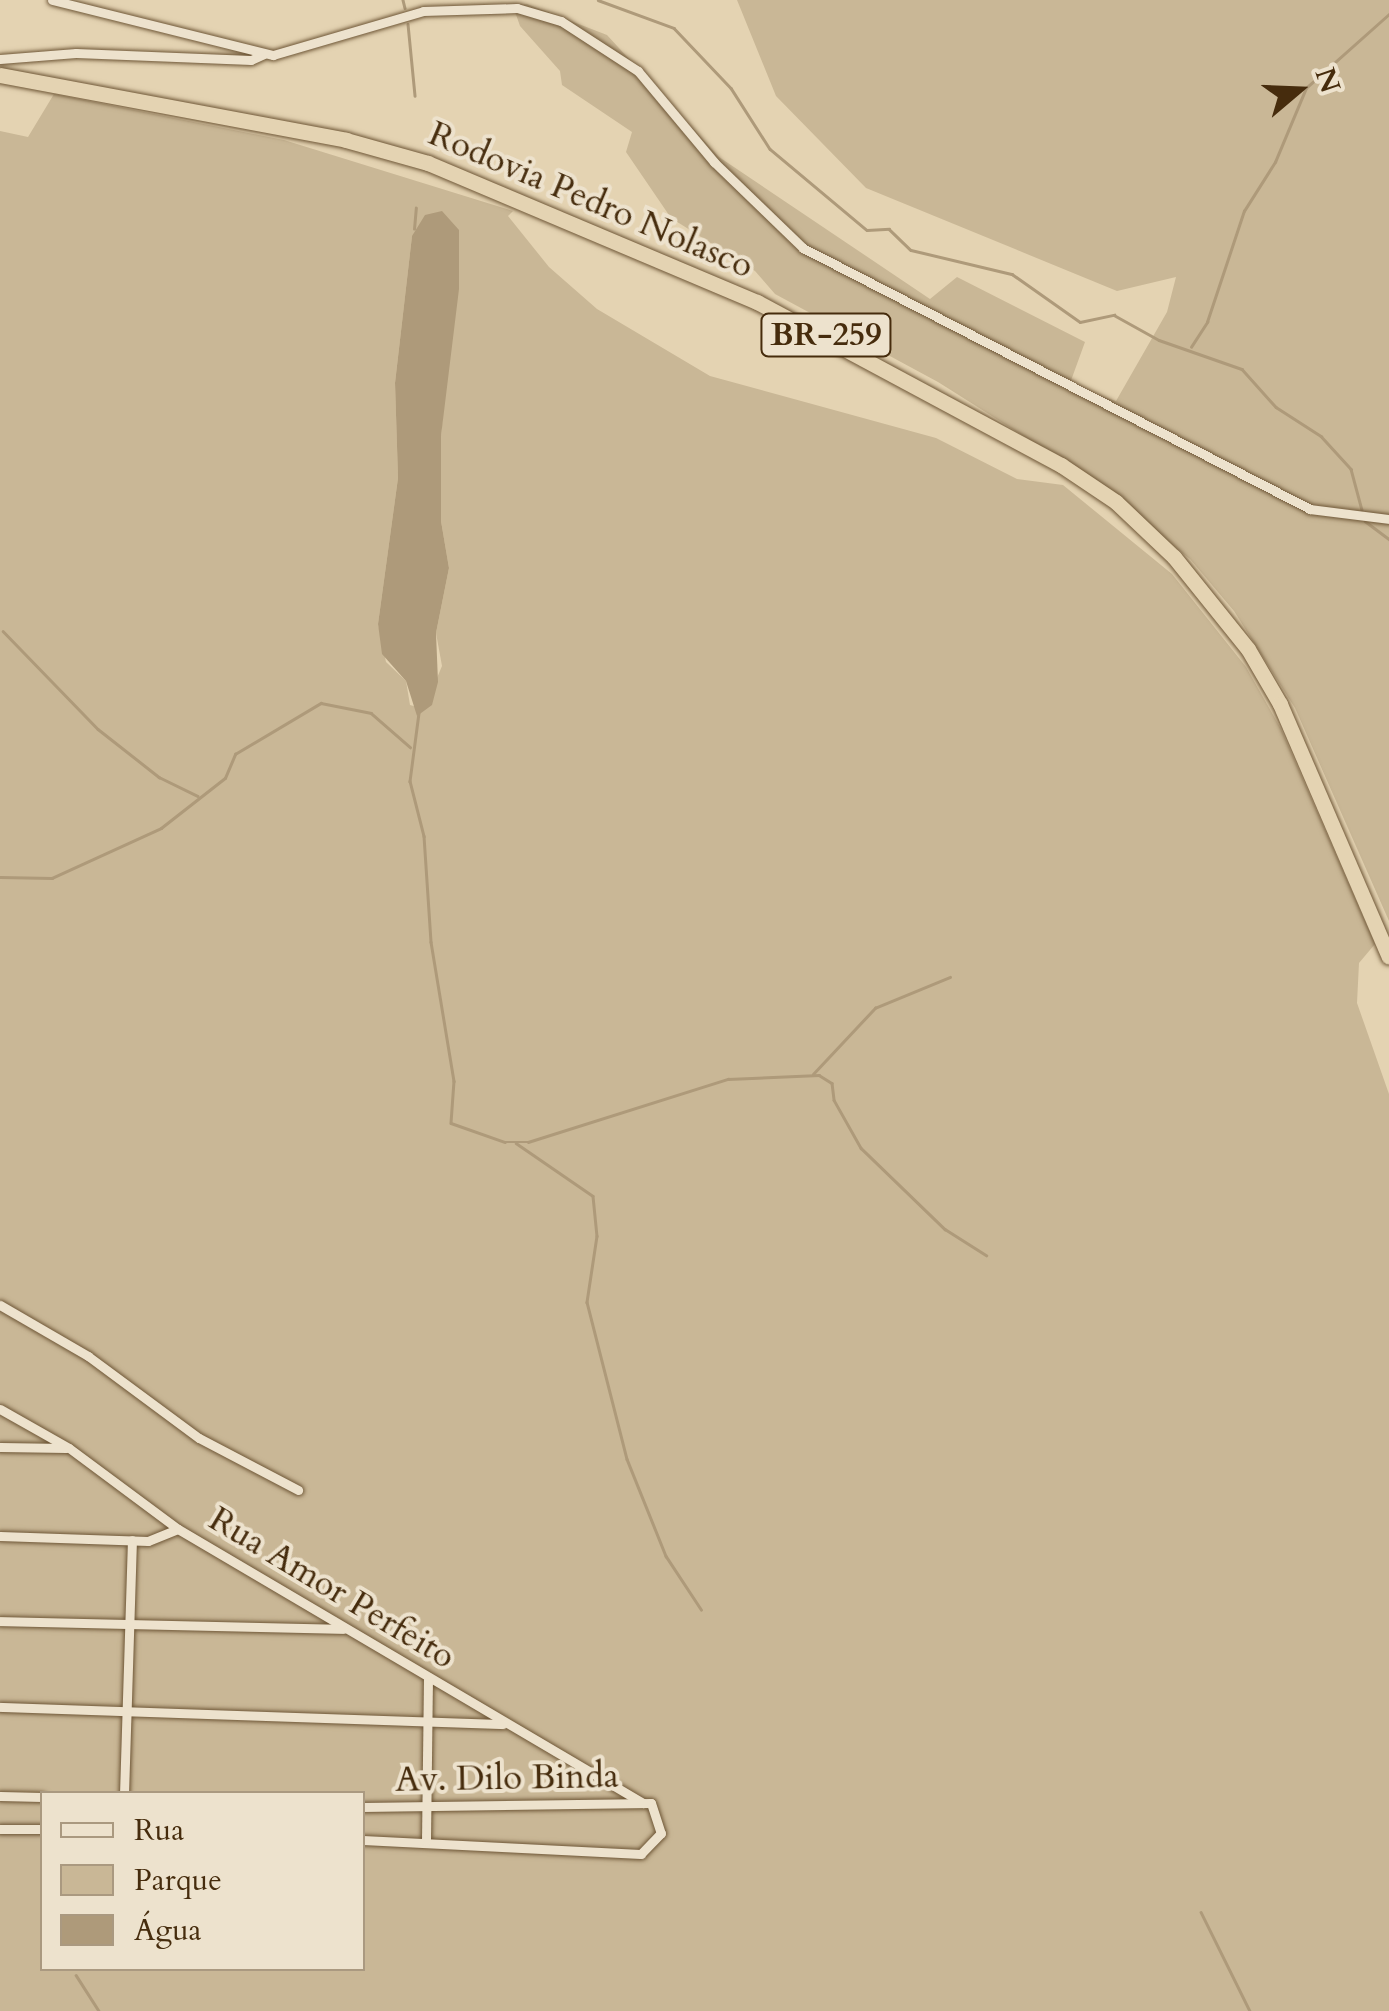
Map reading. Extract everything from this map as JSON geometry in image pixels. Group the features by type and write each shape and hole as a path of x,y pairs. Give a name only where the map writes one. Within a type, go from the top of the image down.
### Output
{"highway":[{"name":"Rodovia Pedro Nolasco","path":"0,75 346,140 428,163 757,302 1060,465 1116,502 1174,558 1248,649 1280,704 1389,957"}],"street":[{"path":"52,0 264,54 282,55 423,11 517,8 560,21 638,70 714,162 803,248 1310,509 1389,519"},
{"path":"0,60 76,53 251,60 264,54"},
{"path":"0,1305 88,1356 199,1438 298,1490"},
{"name":"Rua Amor Perfeito","path":"0,1409 69,1448 178,1529 647,1803"},
{"path":"0,1448 69,1448"},
{"path":"0,1536 160,1540 178,1529"},
{"path":"124,1791 132,1540"},
{"path":"0,1621 346,1628"},
{"path":"426,1841 428,1677"},
{"path":"0,1707 506,1724"},
{"path":"0,1796 40,1798"},
{"name":"Av. Dilo Binda","path":"365,1807 647,1803 662,1833 641,1854 365,1840"},
{"path":"0,1829 40,1829"}],"green space":[{"path":"737,0 1389,0 1389,921 1295,708 1234,611 1190,559 1084,474 938,382 775,294 755,271 671,218 626,152 632,132 562,85 560,71 520,26 513,6 527,4 607,35 719,157 930,299 957,277 1085,342 1069,386 1116,401 1167,312 1176,277 1117,291 866,188 776,96"},
{"path":"54,94 284,140 513,211 508,216 549,267 597,309 710,376 936,438 1017,479 1063,485 1172,574 1246,667 1281,729 1375,944 1359,963 1357,1003 1389,1094 1389,2011 0,2011 0,131 28,137","holes":["459,230 441,436 441,521 449,568 436,633 442,666 424,709 410,705 406,681 386,662 378,624 398,478 395,383 412,236"]}],"water":[{"path":"442,211 459,230 459,289 441,436 441,521 449,568 436,633 438,682 432,705 417,716 406,681 382,654 378,624 398,478 395,383 412,236 425,215"}],"waterway":[{"path":"403,0 405,8"},
{"path":"598,0 674,28 731,88 770,149 867,230 889,229 911,250 1012,274 1080,322 1114,315 1159,340 1242,369 1276,407 1321,436 1351,469 1362,510"},
{"path":"1191,347 1207,322 1244,211 1275,162 1306,88 1389,14"},
{"path":"408,24 415,96"},
{"path":"414,229 416,208"},
{"path":"1365,521 1389,539"},
{"path":"3,631 98,729 159,777 198,796"},
{"path":"0,877 52,878 161,828 225,778 235,754 321,703 371,713 410,747"},
{"path":"419,713 410,781 424,836 431,942 454,1081 451,1123 505,1142 528,1142 728,1079 819,1075 832,1083 834,1100 861,1148 945,1229 986,1255"},
{"path":"813,1074 875,1008 950,977"},
{"path":"516,1143 593,1196 597,1236 587,1302 627,1459 666,1556 701,1609"},
{"path":"1201,1912 1250,2011"},
{"path":"76,1975 99,2011"}]}
